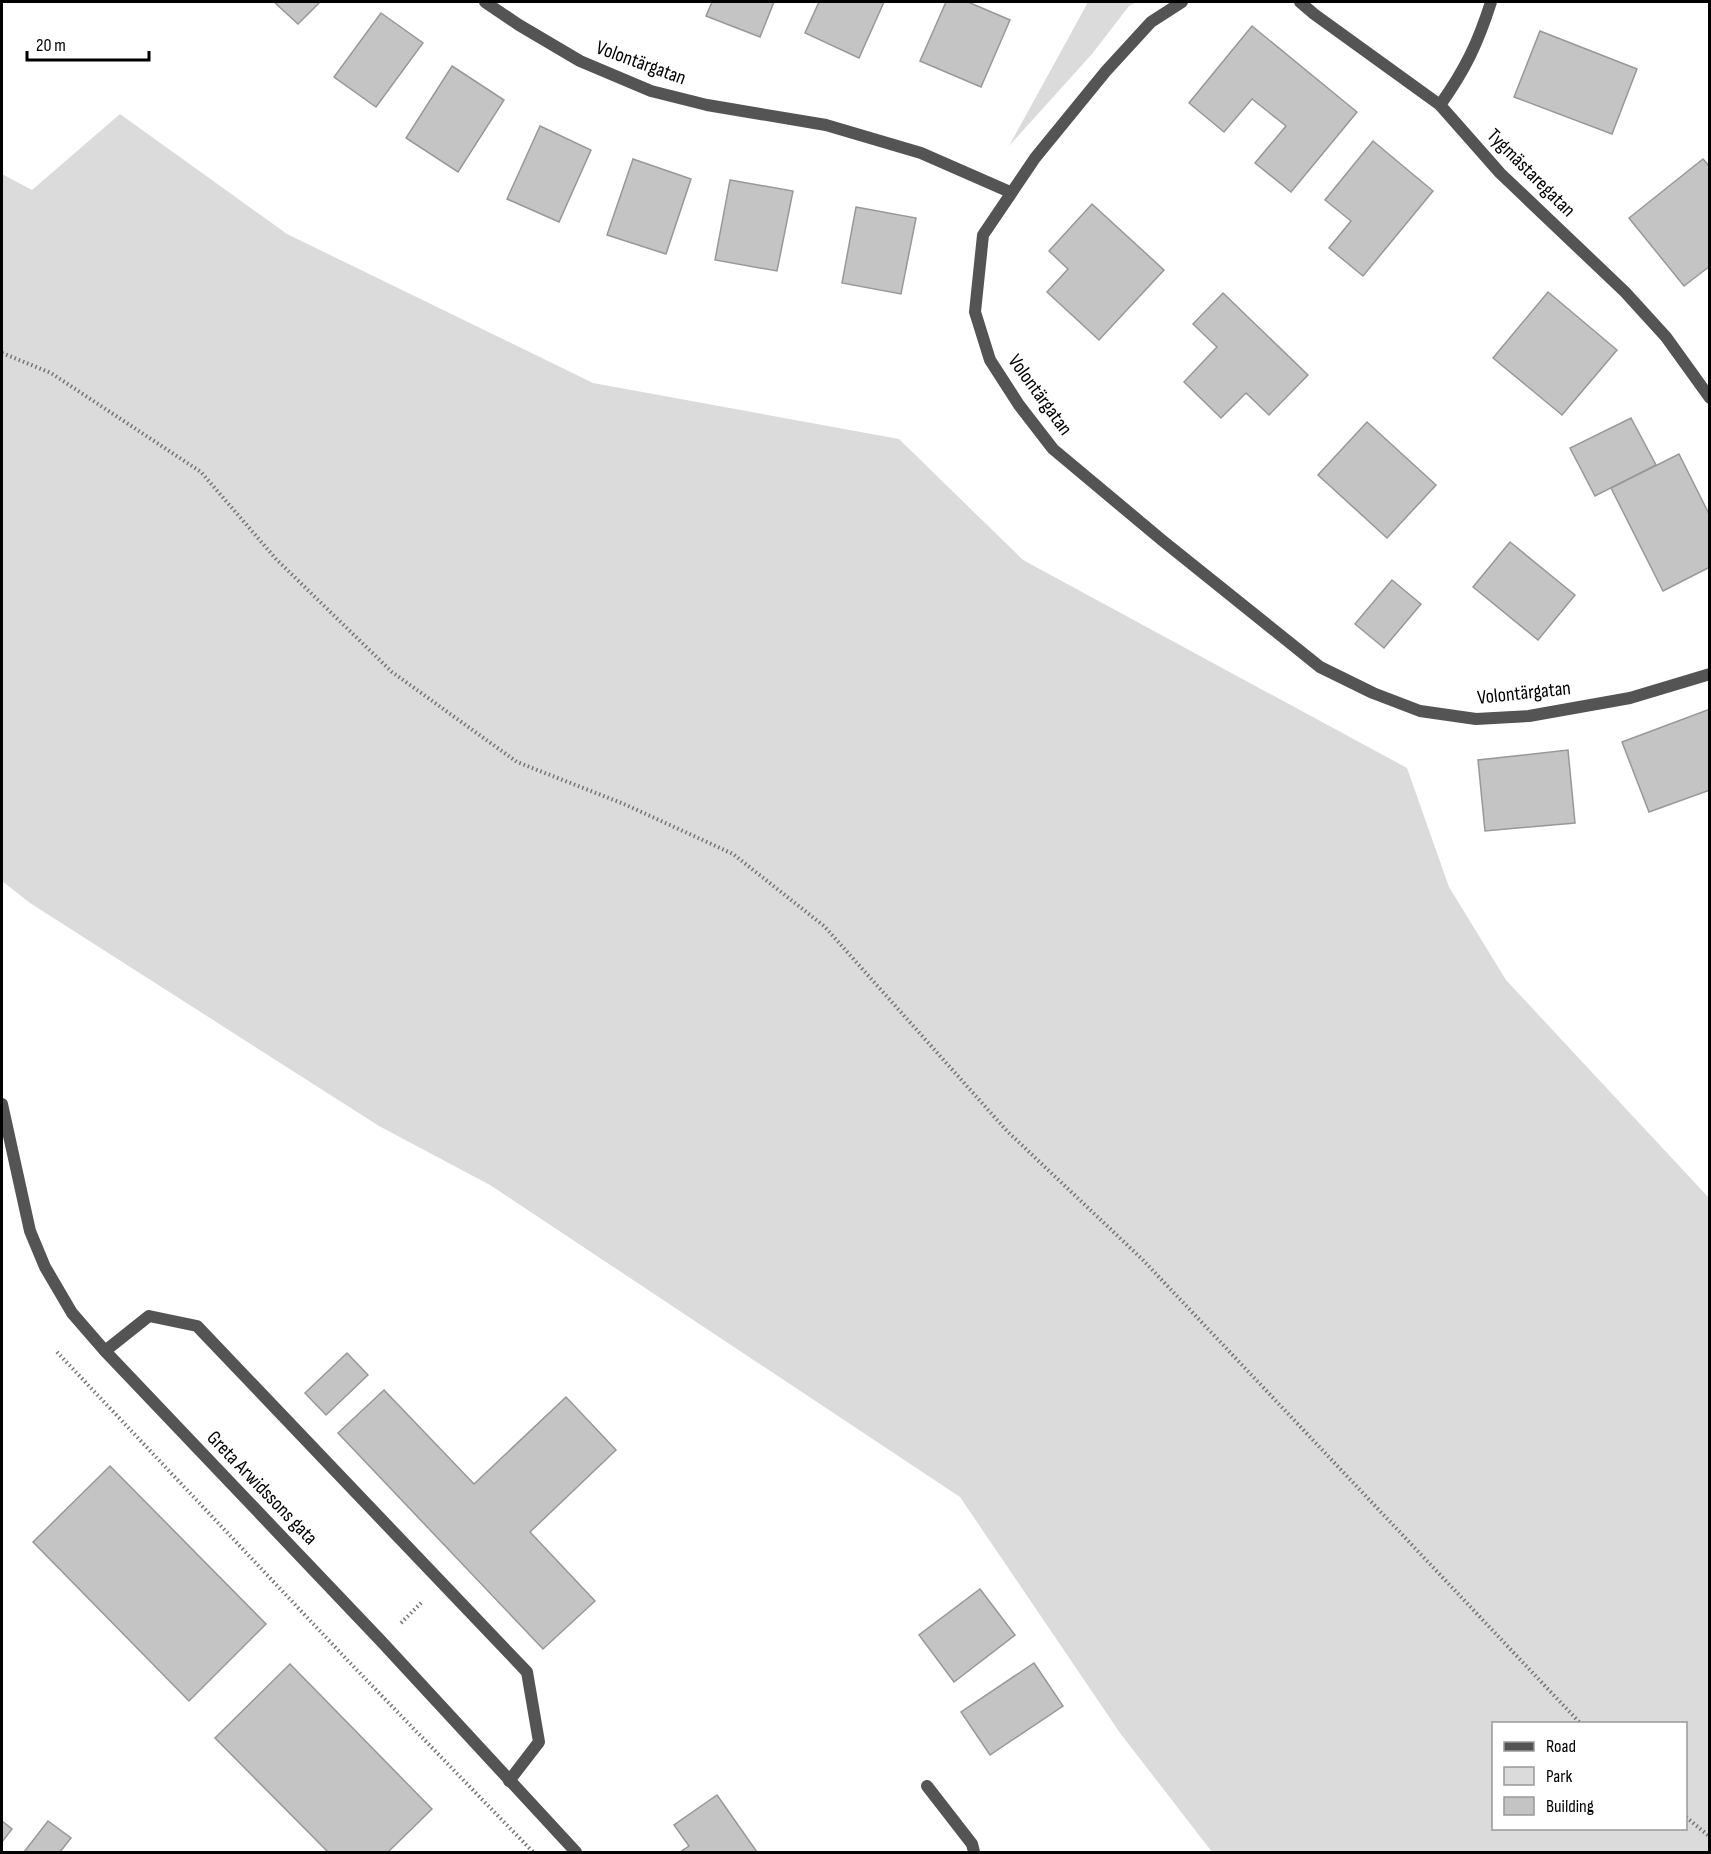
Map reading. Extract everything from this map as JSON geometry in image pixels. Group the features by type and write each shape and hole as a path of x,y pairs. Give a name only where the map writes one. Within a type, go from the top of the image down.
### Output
{"street":[{"name":"Volontärgatan","path":"485,2 580,61 651,91 707,105 826,125 921,153 1010,192 983,235 975,312 990,360 1019,405 1053,448 1163,541 1320,667 1373,693 1420,711 1476,719 1529,716 1630,698 1710,674"},
{"path":"1010,192 1064,121 1106,71 1151,22 1182,2"},
{"name":"Tygmästaregatan","path":"1300,2 1314,15 1440,105 1500,173 1625,292 1666,337 1710,398"},
{"path":"1440,105 1461,75 1481,35 1491,2"},
{"name":"Greta Arwidssons gata","path":"2,1104 30,1231 45,1267 72,1313 105,1351 381,1641 576,1852"},
{"path":"105,1351 149,1316 197,1326 527,1672 539,1742 509,1781"},
{"path":"927,1786 972,1844 974,1852"}],"path":[{"path":"2,353 51,373 201,472 276,559 392,672 517,762 624,804 733,854 824,926 1007,1131 1142,1259 1579,1722"},
{"path":"57,1352 361,1674 533,1852"},
{"path":"1687,1818 1710,1837"}],"green space":[{"path":"1085,2 1137,2 1129,6 1092,54 1009,146 1087,4"},
{"path":"120,114 287,234 593,383 899,439 1023,560 1407,768 1449,887 1506,980 1709,1198 1709,1852 1212,1852 1120,1733 960,1497 490,1185 379,1126 30,903 2,881 2,174 32,190"}],"building":[{"path":"274,2 320,2 298,24"},
{"path":"712,2 774,2 760,37 706,16"},
{"path":"819,2 884,2 859,58 805,33"},
{"path":"946,2 968,2 1010,20 981,87 920,61"},
{"path":"381,13 423,43 376,107 334,77"},
{"path":"1252,26 1357,112 1291,192 1255,163 1286,126 1252,99 1224,132 1189,103"},
{"path":"1540,31 1637,69 1612,134 1514,97"},
{"path":"452,66 504,100 458,172 406,138"},
{"path":"540,126 591,150 559,222 507,199"},
{"path":"1373,141 1433,191 1363,276 1329,248 1351,221 1325,200"},
{"path":"633,159 691,179 666,254 607,235"},
{"path":"1703,159 1710,167 1710,266 1684,286 1629,218"},
{"path":"730,180 793,191 777,271 715,260"},
{"path":"1092,204 1164,270 1099,340 1047,292 1068,269 1049,251"},
{"path":"856,207 916,218 901,294 842,283"},
{"path":"1548,292 1617,350 1562,415 1493,358"},
{"path":"1223,293 1308,375 1269,415 1246,393 1221,418 1184,382 1217,347 1193,324"},
{"path":"1631,418 1656,465 1595,496 1570,448"},
{"path":"1367,422 1436,485 1387,538 1318,475"},
{"path":"1679,454 1710,516 1710,567 1663,591 1611,488"},
{"path":"1510,542 1575,595 1538,640 1473,587"},
{"path":"1392,580 1421,604 1384,648 1355,624"},
{"path":"1710,709 1710,790 1649,812 1622,742"},
{"path":"1568,750 1575,823 1485,831 1478,760"},
{"path":"347,1353 368,1375 326,1415 305,1393"},
{"path":"384,1390 474,1484 566,1397 616,1450 530,1532 595,1601 543,1649 338,1433"},
{"path":"110,1466 266,1624 189,1701 33,1542"},
{"path":"980,1589 1015,1635 954,1682 919,1635"},
{"path":"1034,1663 1063,1706 990,1755 961,1712"},
{"path":"290,1664 432,1809 388,1852 328,1852 215,1738"},
{"path":"717,1795 757,1852 680,1852 689,1846 674,1825"},
{"path":"2,1821 12,1829 2,1842"},
{"path":"48,1821 71,1838 60,1852 24,1852"}]}
